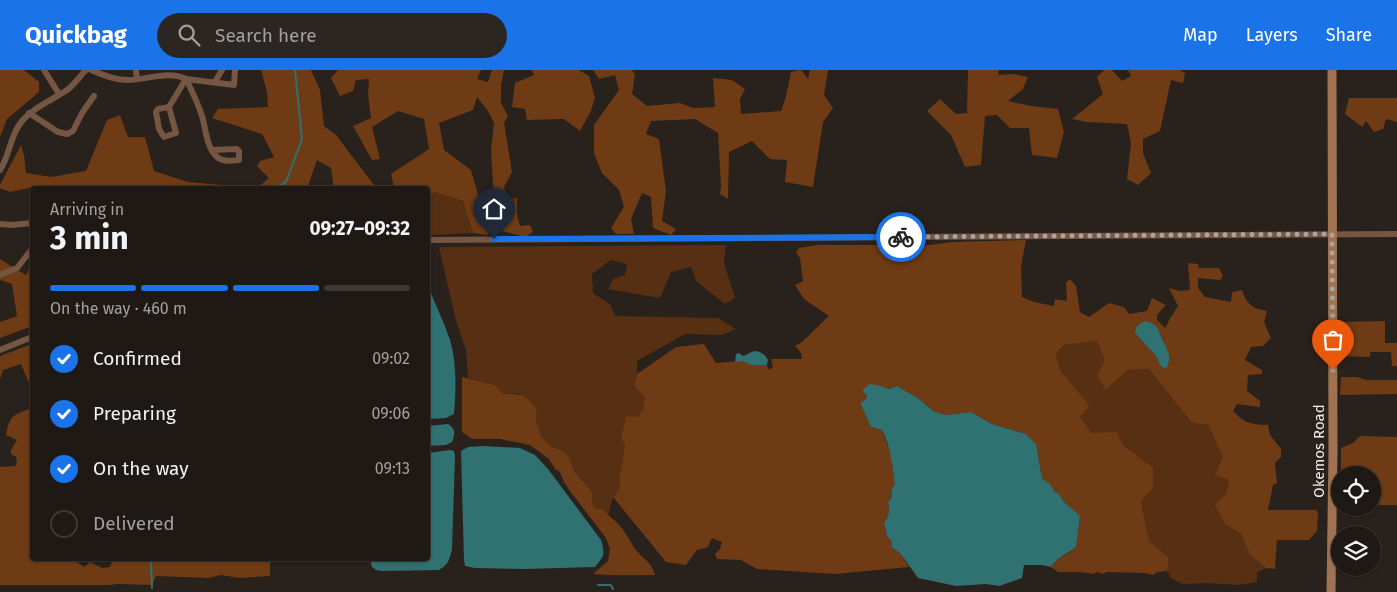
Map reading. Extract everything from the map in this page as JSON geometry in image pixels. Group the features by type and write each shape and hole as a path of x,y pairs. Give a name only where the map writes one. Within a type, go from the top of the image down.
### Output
{"street":[{"path":"44,70 59,94"},
{"path":"0,170 6,162 14,135 20,123 29,113 68,89 86,70"},
{"path":"91,70 118,80 170,74 186,79 234,85 235,70"},
{"path":"136,70 137,79"},
{"path":"215,82 222,70"},
{"name":"Okemos Road","path":"1331,592 1333,451 1332,70"},
{"path":"169,107 158,109 156,112 159,129 164,137 176,133 169,107 186,79"},
{"path":"186,79 202,115 212,150"},
{"path":"29,113 58,132 67,134 73,131 82,113 94,96"},
{"path":"0,224 30,223"},
{"path":"430,240 1397,234"},
{"path":"0,275 17,268 30,252"},
{"path":"0,350 30,338"}],"shaded area":[{"path":"0,70 24,70 39,82 39,92 7,119 0,137"},
{"path":"261,70 311,70 320,90 324,126 336,135 375,186 334,186 331,168 317,160 308,186 259,186 269,178 257,166 260,161 274,157 262,134 212,118 218,109 268,107 267,92"},
{"path":"338,70 481,70 477,79 488,82 492,70 504,70 501,85 501,103 508,116 504,123 512,172 504,187 507,199 517,198 517,215 520,226 530,225 533,232 525,237 502,231 495,218 491,150 494,123 488,111 477,97 473,110 439,123 444,150 471,170 487,225 488,235 473,233 463,201 434,192 430,199 430,186 394,186 391,174 429,149 424,119 398,111 372,127 380,159 372,160 353,126 371,118 368,95 369,79 356,80 353,91 340,96 331,78"},
{"path":"532,70 579,70 589,76 595,98 590,113 580,131 564,119 527,120 525,109 512,107 515,83 534,75"},
{"path":"593,70 632,70 635,75 632,94 647,106 680,103 693,108 715,107 713,78 732,80 745,89 740,99 741,114 781,111 791,72 801,70 808,79 810,70 828,70 824,95 833,108 823,122 813,187 785,182 787,160 770,159 752,141 729,152 728,199 720,194 718,133 695,119 651,121 646,134 659,139 666,191 662,221 676,229 671,235 653,228 651,197 642,193 631,219 634,234 616,234 611,228 624,207 619,190 602,173 594,153 594,125 619,90 615,75 599,79"},
{"path":"968,70 999,70 998,75 1014,74 1028,77 1023,89 1008,101 1058,109 1064,132 1057,158 1032,155 1029,128 1010,128 997,115 985,116 981,165 965,167 951,135 927,111 940,99 956,114 967,113"},
{"path":"1104,70 1112,70 1122,81 1131,76 1128,70 1180,70 1185,73 1183,83 1171,80 1160,131 1143,139 1143,153 1151,173 1138,185 1127,179 1131,143 1127,124 1086,122 1072,119 1103,94 1097,77"},
{"path":"1349,98 1397,98 1397,122 1386,119 1383,129 1374,132 1366,121 1362,127 1345,114"},
{"path":"120,115 128,137 145,137 154,171 188,182 234,186 30,186 30,188 10,192 0,188 21,145 26,173 51,177 86,171 107,120"},
{"path":"434,192 463,201 473,233 430,235 430,199"},
{"path":"1026,240 1021,267 1022,297 1034,302 1054,306 1055,299 1067,301 1066,283 1070,279 1076,286 1080,312 1089,317 1109,303 1124,307 1129,314 1147,311 1152,298 1166,305 1157,315 1157,320 1165,328 1178,306 1169,288 1180,291 1190,290 1188,263 1198,264 1199,268 1219,268 1223,276 1220,280 1198,278 1198,288 1205,297 1231,302 1232,292 1242,290 1251,305 1267,311 1264,322 1271,338 1263,346 1251,347 1245,360 1262,370 1262,374 1248,375 1247,391 1260,401 1260,407 1237,404 1233,411 1241,419 1268,425 1270,435 1281,449 1281,457 1275,463 1277,483 1273,485 1268,510 1316,510 1318,513 1317,531 1309,540 1277,540 1275,569 1266,568 1250,555 1241,534 1226,525 1215,505 1226,494 1229,480 1215,475 1223,457 1208,425 1191,422 1149,369 1129,370 1106,390 1097,375 1105,361 1097,341 1064,345 1056,354 1060,370 1090,406 1080,417 1092,433 1117,432 1123,445 1153,468 1153,488 1141,501 1149,541 1168,557 1166,571 1157,572 1154,575 1144,573 1107,572 1103,574 1097,572 1093,574 1058,572 1051,567 1056,561 1076,547 1080,517 1063,501 1051,485 1042,478 1036,444 1026,434 992,424 971,412 946,415 933,411 918,398 897,386 888,389 881,386 862,391 867,395 866,399 860,403 871,427 882,430 891,454 895,484 892,488 892,497 888,502 889,513 884,523 887,536 892,542 891,547 900,553 909,567 835,574 757,569 741,560 717,559 715,554 720,549 722,542 712,538 708,547 697,550 686,565 666,562 613,497 619,489 625,445 621,439 626,416 637,417 643,409 645,398 634,386 637,374 676,347 704,344 716,363 742,361 751,365 767,365 769,370 773,367 771,359 802,359 801,353 795,346 802,342 829,316 804,299 795,285 803,281 800,258 796,253 799,248 816,245 930,245 952,242","holes":["1135,333 1160,333 1164,342 1160,365 1156,356"]},
{"path":"726,245 724,263 735,298 725,304 696,281 691,267 671,272 660,298 608,289 613,279 625,275 627,264 611,260 592,274 593,293 610,304 615,316 718,318 736,329 722,335 685,334 637,361 637,374 634,386 645,398 643,409 637,417 626,417 621,439 625,445 619,489 613,497 608,516 602,509 596,509 592,503 593,493 575,472 573,466 561,450 552,447 541,436 536,421 537,410 518,393 503,394 495,385 468,378 466,350 456,321 439,247"},
{"path":"0,259 26,275 30,267 30,327 0,338 0,322 17,316 12,284 0,280"},
{"path":"1385,321 1385,343 1397,343 1397,366 1392,366 1391,352 1370,352 1370,357 1342,356 1341,322"},
{"path":"1097,341 1105,361 1106,390 1130,370 1149,369 1191,422 1208,424 1223,457 1229,480 1226,494 1226,525 1241,534 1250,555 1266,568 1257,572 1257,582 1238,585 1183,584 1169,577 1170,574 1166,571 1168,557 1149,541 1141,501 1153,488 1152,468 1123,445 1092,433 1080,417 1090,406 1060,370 1056,354 1064,345"},
{"path":"30,345 30,385 21,364 3,370 0,379 0,356"},
{"path":"462,377 495,385 503,394 523,396 529,401 537,410 536,421 541,436 552,447 561,450 568,456 575,472 593,493 592,503 596,509 602,509 622,528 635,548 650,564 655,575 593,574 608,561 610,549 606,538 570,491 560,472 555,469 549,459 530,445 500,439 472,439 462,432"},
{"path":"1341,377 1357,377 1366,380 1397,380 1397,394 1340,395"},
{"path":"30,409 30,561 76,561 84,567 90,562 102,568 110,567 112,561 270,561 270,576 240,578 221,575 208,578 156,576 152,585 0,585 0,467 15,466 17,462 16,457 11,454 11,450 17,440 6,435 11,419 17,414"},
{"path":"1360,436 1397,437 1397,505 1381,505 1381,466 1341,466 1341,448 1353,443"}],"water":[{"path":"430,291 448,333 454,358 454,414 446,418 430,419"},
{"path":"1146,321 1157,327 1167,350 1169,360 1166,369 1160,365 1156,356 1135,333 1138,325"},
{"path":"755,351 766,356 768,360 767,365 751,365 742,361 735,362 736,354 739,353 743,356"},
{"path":"870,384 889,389 897,386 918,398 933,411 946,415 971,412 992,424 1026,434 1036,444 1042,478 1080,516 1076,547 1051,567 1024,565 1022,578 999,586 986,584 956,586 918,578 900,553 891,547 892,542 887,536 884,523 889,513 888,502 892,497 892,488 895,484 891,456 882,430 871,427 860,403 867,396 862,390"},
{"path":"448,424 454,432 452,442 446,445 430,446 430,426"},
{"path":"468,447 520,448 535,455 548,469 601,540 603,554 595,567 525,569 465,566 461,451"},
{"path":"450,450 454,451 455,456 452,549 448,561 439,570 376,570 372,567 370,561 430,561 430,453"}],"waterway":[{"path":"279,186 286,182 302,139 295,70"},
{"path":"151,561 152,588"},
{"path":"598,585 611,585 613,589"}],"way so far":[{"path":"901,237 1332,234 1333,370"}],"route":[{"path":"494,239 901,237"}]}
